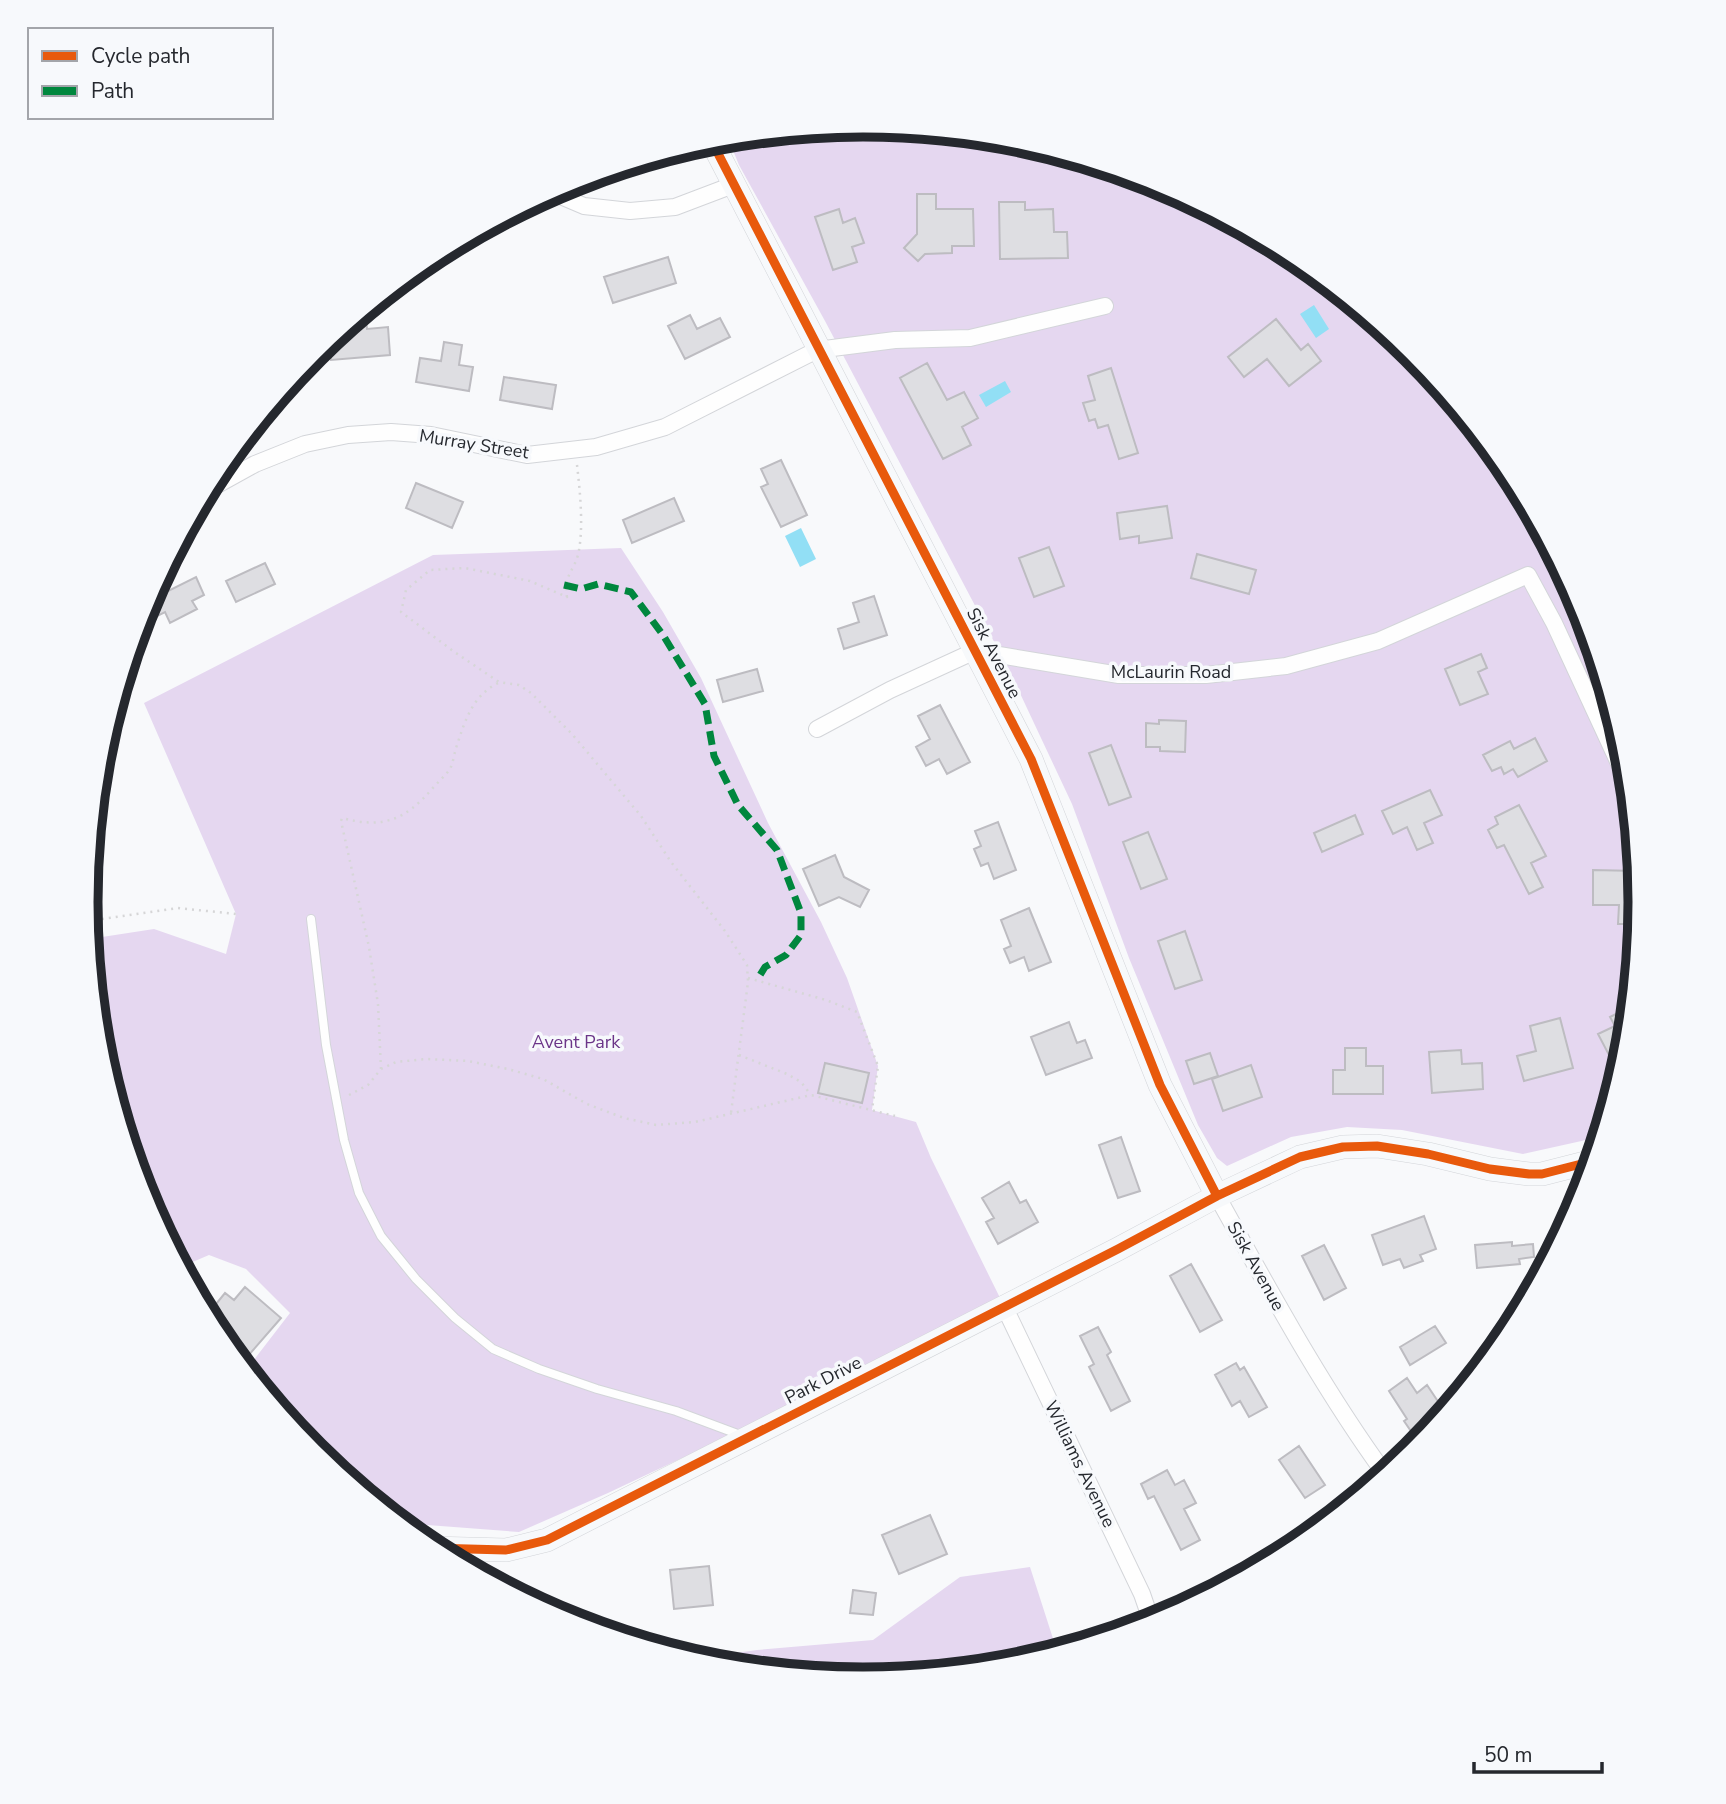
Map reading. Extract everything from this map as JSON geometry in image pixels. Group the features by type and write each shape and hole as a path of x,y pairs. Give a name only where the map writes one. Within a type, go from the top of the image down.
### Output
{"street":[{"name":"Sisk Avenue","path":"717,152 1031,759 1160,1085 1217,1196 1296,1338 1353,1430 1379,1466"},
{"path":"564,198 584,206 629,211 675,207 733,185"},
{"name":"Murray Street","path":"225,480 255,464 305,444 348,435 391,432 431,435 527,455 596,447 665,427 817,350 895,340 970,338 1105,306"},
{"name":"McLaurin Road","path":"975,651 1119,675 1206,675 1286,666 1378,641 1528,575 1554,623 1612,748"},
{"path":"817,730 890,690 975,651"},
{"name":"Park Drive","path":"455,1549 506,1550 547,1540 1217,1196 1300,1157 1343,1147 1377,1146 1428,1154 1490,1169 1529,1174 1542,1174 1581,1164"},
{"name":"Williams Avenue","path":"1004,1306 1148,1612"}],"lane":[{"path":"311,919 326,1045 345,1140 359,1193 381,1236 416,1279 455,1318 493,1349 539,1369 597,1389 676,1411 746,1437"}],"path":[{"path":"576,450 581,501 578,554 564,585 567,597 530,581 466,568 430,570 406,590 401,612 499,682 519,685 531,693 572,734 640,816 671,862 725,931 747,965 748,978 731,1113"},
{"path":"381,1069 378,1004 369,947 341,821 342,818 362,824 389,822 417,806 450,768 474,701 485,689 499,682"},
{"path":"99,919 178,908 236,914"},
{"path":"748,978 826,1000 857,1012 878,1066 872,1110"},
{"path":"739,1055 787,1074 801,1082 811,1095"},
{"path":"337,1101 368,1085 381,1069 396,1062 426,1059 468,1061 543,1079 587,1104 624,1118 656,1125 695,1122 811,1095 895,1116"}],"green space":[{"path":"863,137 963,144 1012,152 1109,178 1156,195 1201,216 1246,239 1288,266 1329,295 1367,327 1404,361 1438,398 1470,436 1499,477 1549,564 1570,609 1587,656 1613,753 1626,852 1626,952 1613,1051 1590,1138 1523,1154 1402,1130 1347,1127 1291,1137 1227,1166 1217,1158 1198,1125 1129,958 1072,804 1010,672 825,321 732,149 813,139"},
{"name":"Avent Park","path":"621,548 663,612 701,678 768,823 821,922 847,978 878,1066 872,1110 916,1122 1004,1306 608,1493 519,1532 419,1524 397,1509 322,1443 256,1368 252,1362 290,1313 246,1269 209,1255 189,1264 156,1195 124,1100 105,1002 100,952 99,937 154,929 226,954 236,914 144,703 433,555"},
{"path":"1030,1567 1054,1643 963,1660 863,1667 813,1665 727,1654 873,1640 960,1577"}],"water":[{"path":"1314,305 1329,329 1316,338 1300,314"},
{"path":"1005,381 1011,392 986,407 979,395"},
{"path":"801,528 816,559 800,567 785,536"}],"building":[{"path":"917,194 936,194 936,209 973,209 974,246 952,246 952,253 925,254 918,261 904,248 917,234"},
{"path":"999,202 1025,202 1025,210 1053,209 1054,232 1067,232 1068,258 1000,259"},
{"path":"839,209 843,223 855,218 864,243 852,247 857,262 833,270 815,217"},
{"path":"668,257 676,283 613,303 604,277"},
{"path":"690,315 697,329 720,318 730,337 685,359 668,326"},
{"path":"1276,319 1301,350 1308,344 1321,361 1289,386 1267,359 1244,377 1228,357"},
{"path":"366,321 367,329 388,327 390,355 331,360 330,353"},
{"path":"444,342 462,345 459,365 473,367 469,391 416,382 420,358 441,361"},
{"path":"927,363 947,400 964,392 978,418 962,427 971,445 943,459 900,378"},
{"path":"1111,368 1138,453 1119,459 1108,425 1098,428 1095,419 1089,421 1083,403 1095,400 1088,376"},
{"path":"504,377 556,385 552,409 500,400"},
{"path":"781,460 807,515 781,527 761,487 768,484 761,469"},
{"path":"416,483 463,502 452,528 406,508"},
{"path":"674,498 684,521 632,543 623,520"},
{"path":"1167,506 1172,538 1139,543 1139,536 1120,539 1117,513"},
{"path":"1049,547 1064,586 1034,597 1019,558"},
{"path":"1197,554 1256,570 1249,594 1191,578"},
{"path":"265,563 275,584 236,602 226,581"},
{"path":"196,577 204,595 192,601 197,609 170,623 165,612 153,618 163,593"},
{"path":"874,596 887,635 844,649 838,629 859,622 853,603"},
{"path":"1481,654 1487,668 1478,672 1488,694 1460,705 1445,669"},
{"path":"757,669 763,691 723,702 717,680"},
{"path":"940,705 970,762 947,774 939,759 926,766 916,747 930,739 918,716"},
{"path":"1159,720 1186,721 1185,752 1160,751 1160,747 1146,747 1146,723 1159,724"},
{"path":"1535,738 1547,761 1518,777 1513,769 1504,774 1501,767 1492,771 1483,755 1510,741 1514,749"},
{"path":"1111,745 1131,797 1109,805 1089,753"},
{"path":"1430,790 1442,815 1424,823 1433,843 1417,850 1407,827 1393,834 1382,811"},
{"path":"1519,805 1546,856 1531,863 1543,887 1529,894 1504,845 1497,848 1488,830 1498,824 1495,817"},
{"path":"1355,815 1363,834 1322,852 1314,833"},
{"path":"998,822 1016,870 994,879 988,863 981,866 974,849 981,846 975,831"},
{"path":"1148,832 1167,879 1141,889 1123,842"},
{"path":"835,855 844,877 869,890 860,907 839,897 819,906 803,869"},
{"path":"1593,870 1627,871 1627,924 1618,924 1619,905 1593,905"},
{"path":"1029,908 1051,962 1029,971 1024,957 1010,963 1004,949 1011,946 1001,920"},
{"path":"1185,931 1202,980 1175,989 1158,941"},
{"path":"1619,1012 1612,1053 1609,1055 1598,1034 1615,1026 1610,1017"},
{"path":"1560,1018 1573,1068 1524,1081 1517,1056 1536,1051 1530,1026"},
{"path":"1069,1022 1077,1043 1085,1040 1092,1058 1046,1075 1031,1037"},
{"path":"1345,1048 1366,1048 1366,1066 1383,1066 1383,1094 1333,1094 1333,1070 1345,1070"},
{"path":"1461,1050 1462,1064 1482,1063 1483,1089 1432,1093 1429,1052"},
{"path":"1210,1053 1218,1076 1194,1084 1186,1061"},
{"path":"825,1063 869,1073 862,1103 818,1093"},
{"path":"1251,1065 1262,1097 1223,1111 1212,1079"},
{"path":"1121,1137 1140,1191 1118,1198 1099,1145"},
{"path":"1009,1182 1020,1203 1026,1200 1038,1222 998,1244 986,1222 994,1218 982,1198"},
{"path":"1424,1216 1436,1249 1420,1255 1423,1261 1404,1268 1400,1259 1383,1265 1372,1235"},
{"path":"1512,1242 1512,1246 1533,1244 1534,1257 1519,1259 1520,1264 1477,1268 1475,1245"},
{"path":"1324,1245 1346,1288 1324,1300 1302,1256"},
{"path":"1191,1264 1222,1320 1200,1332 1170,1276"},
{"path":"245,1287 281,1318 248,1356 214,1307 225,1293 234,1300"},
{"path":"1435,1326 1446,1343 1410,1365 1400,1347"},
{"path":"1098,1327 1111,1352 1107,1355 1130,1401 1111,1411 1089,1367 1094,1364 1080,1336"},
{"path":"1236,1363 1240,1370 1244,1367 1267,1407 1249,1417 1240,1401 1232,1406 1215,1375"},
{"path":"1407,1378 1417,1393 1427,1385 1440,1404 1413,1434 1404,1421 1407,1419 1389,1391"},
{"path":"1299,1446 1325,1485 1305,1498 1279,1460"},
{"path":"1167,1470 1175,1485 1184,1480 1196,1503 1184,1509 1200,1540 1181,1550 1154,1496 1148,1499 1141,1484"},
{"path":"930,1515 947,1554 899,1574 882,1535"},
{"path":"709,1566 713,1605 674,1609 670,1570"},
{"path":"853,1590 876,1593 873,1615 850,1613"}],"marked path":[{"path":"564,585 581,589 598,584 631,592 663,635 705,704 714,756 738,805 777,850 801,913 801,935 786,955 765,967 757,980"}],"cycle path":[{"path":"717,152 1031,759 1160,1085 1217,1196"},
{"path":"455,1549 506,1550 547,1540 1217,1196 1300,1157 1343,1147 1377,1146 1428,1154 1490,1169 1529,1174 1542,1174 1581,1164"}]}
